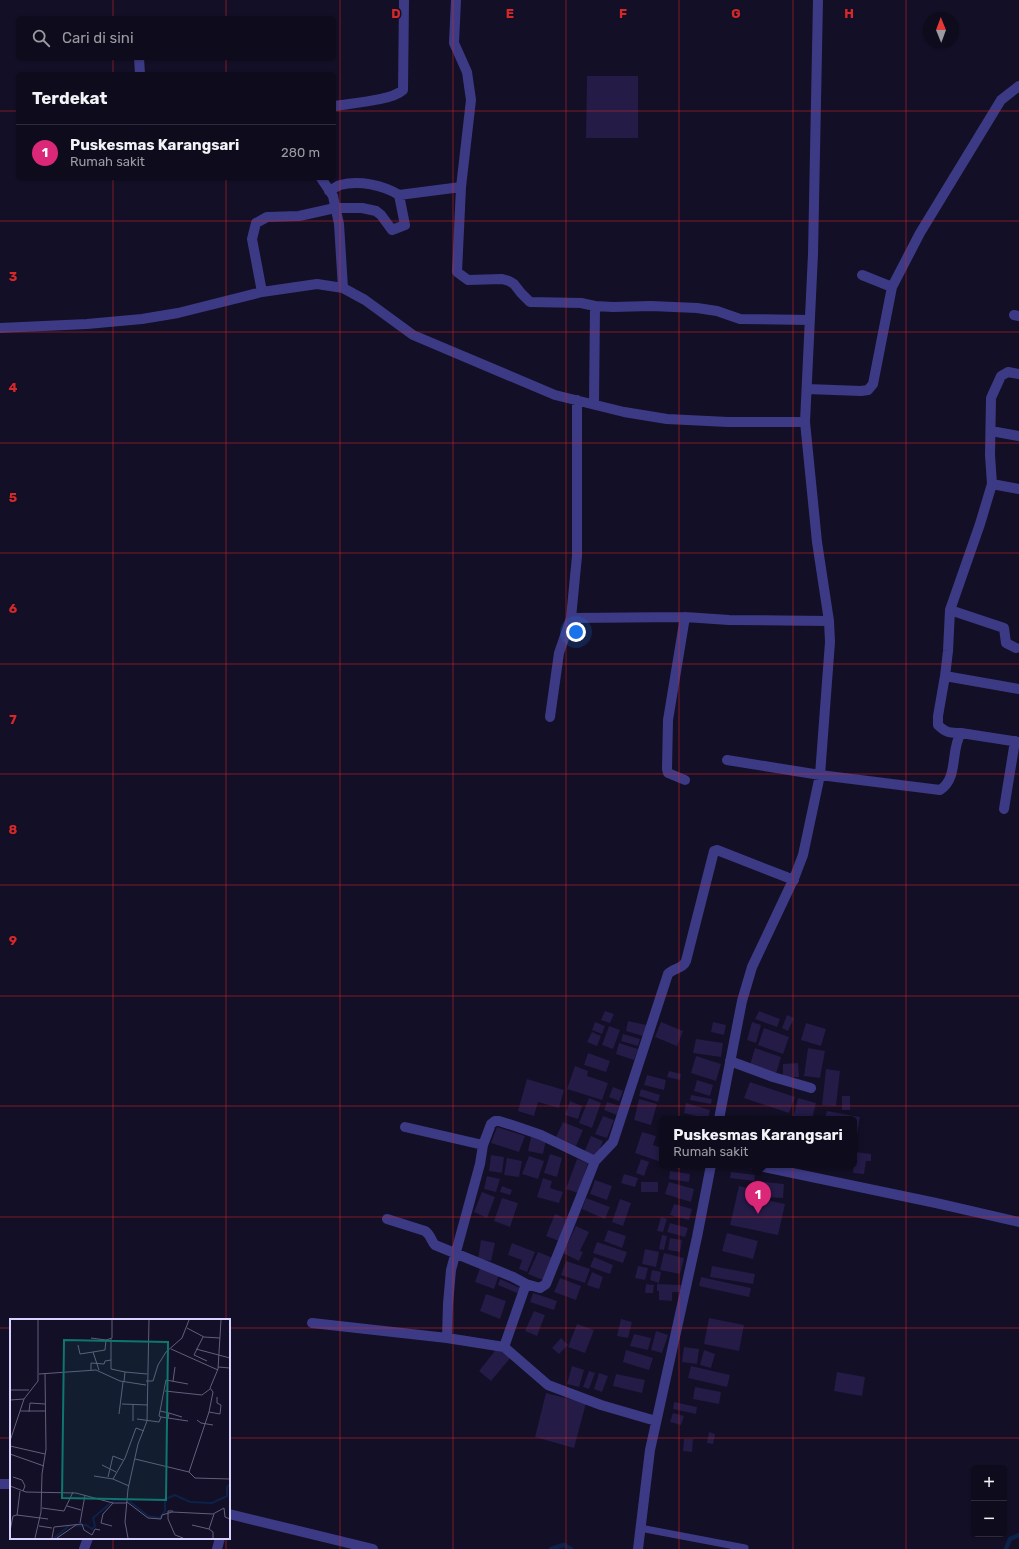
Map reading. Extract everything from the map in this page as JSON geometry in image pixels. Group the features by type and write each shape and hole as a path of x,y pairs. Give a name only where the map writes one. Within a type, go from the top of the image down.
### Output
{"street":[{"path":"336,106 387,98 398,95 403,90 404,0"},
{"path":"456,0 454,43 467,72 471,100 461,187 457,272 468,280 502,279 512,282 530,302 581,303 595,306 613,307 651,306 697,308 717,311 740,319 810,320"},
{"path":"720,1116 742,1002 752,967 794,880 803,855 820,774 830,642 829,621 817,542 805,422 813,254 818,0"},
{"path":"139,60 140,72"},
{"path":"807,389 861,391 868,390 873,384 892,287 920,233 1001,100 1019,86"},
{"path":"322,180 333,196 339,224 343,288"},
{"path":"329,191 340,185 374,184 391,190 399,195 461,187"},
{"path":"262,292 252,239 256,223 267,218 299,216 335,208 362,208 376,211 381,214 392,230 405,225 399,195"},
{"path":"862,276 892,287"},
{"path":"0,328 87,324 142,319 178,313 262,292 317,284 343,288 365,300 413,334 555,395 624,412 667,419 728,422 805,422"},
{"path":"594,404 595,306"},
{"path":"1004,809 1017,742 944,732 938,725 938,716 948,651 950,610 980,524 992,484 990,456 991,398 1001,376 1008,372 1019,374"},
{"path":"550,717 560,653 571,618 577,556 577,400"},
{"path":"991,431 1019,436"},
{"path":"992,484 1019,488"},
{"path":"950,610 1004,628 1006,643 1016,648"},
{"path":"571,618 685,617 729,620 829,621"},
{"path":"685,617 668,720 667,769 668,773 685,780"},
{"path":"945,676 1019,689"},
{"path":"727,760 940,790 950,780 956,745 961,734"},
{"path":"387,1219 425,1231 428,1233 432,1242 436,1245 513,1277 526,1284 540,1288 546,1284 595,1161 613,1142 668,974 685,964 714,851 717,850 794,880"},
{"path":"730,1062 811,1088"},
{"path":"447,1338 449,1288 455,1253 480,1164 483,1145 491,1124 499,1121 541,1135 595,1161"},
{"path":"405,1127 483,1145"},
{"path":"638,1549 650,1450 697,1237 710,1168"},
{"path":"768,1168 1019,1222"},
{"path":"504,1348 526,1284"},
{"path":"312,1323 447,1338 504,1348 548,1385 601,1405 656,1421"},
{"path":"230,1514 373,1549"},
{"path":"84,1549 88,1539"},
{"path":"217,1549 220,1539"}],"lane":[{"path":"640,1528 745,1548"}],"building":[{"path":"587,76 638,76 638,138 586,138"},
{"path":"605,1011 614,1014 610,1023 601,1020"},
{"path":"759,1011 780,1019 777,1027 755,1019"},
{"path":"787,1015 794,1018 788,1031 782,1028"},
{"path":"628,1021 646,1025 643,1036 626,1031"},
{"path":"595,1022 605,1026 602,1034 592,1030"},
{"path":"661,1022 683,1031 677,1046 655,1037"},
{"path":"713,1022 726,1025 724,1035 711,1032"},
{"path":"752,1022 761,1025 756,1043 747,1040"},
{"path":"806,1023 826,1029 821,1046 801,1040"},
{"path":"609,1026 620,1030 613,1049 602,1045"},
{"path":"764,1028 789,1037 783,1054 758,1045"},
{"path":"592,1032 601,1036 597,1046 587,1042"},
{"path":"623,1034 640,1039 638,1046 621,1041"},
{"path":"696,1039 723,1043 721,1057 693,1053"},
{"path":"619,1043 638,1049 634,1060 616,1054"},
{"path":"755,1048 781,1057 776,1074 750,1065"},
{"path":"808,1048 825,1051 820,1078 804,1076"},
{"path":"588,1053 610,1061 606,1072 584,1065"},
{"path":"696,1056 721,1064 716,1081 691,1073"},
{"path":"798,1063 799,1077 783,1077 783,1064"},
{"path":"575,1066 588,1071 587,1076 608,1083 602,1100 567,1089"},
{"path":"826,1069 840,1071 836,1106 822,1105"},
{"path":"669,1071 681,1074 680,1080 667,1077"},
{"path":"647,1075 666,1080 664,1090 644,1085"},
{"path":"527,1079 564,1090 559,1108 538,1102 534,1116 518,1111"},
{"path":"697,1080 713,1085 710,1096 694,1091"},
{"path":"750,1082 795,1097 789,1113 744,1098"},
{"path":"613,1087 623,1091 619,1101 609,1097"},
{"path":"641,1089 660,1095 658,1102 639,1096"},
{"path":"691,1095 712,1099 711,1104 690,1100"},
{"path":"842,1096 850,1096 850,1110 842,1110"},
{"path":"589,1098 601,1103 592,1128 579,1123"},
{"path":"798,1098 816,1103 813,1116 794,1116"},
{"path":"639,1099 657,1104 651,1125 634,1120"},
{"path":"570,1101 582,1106 578,1119 565,1115"},
{"path":"607,1102 620,1106 617,1115 604,1110"},
{"path":"686,1103 710,1110 709,1116 696,1116 684,1113"},
{"path":"827,1111 854,1116 826,1116"},
{"path":"603,1116 614,1120 607,1138 595,1134"},
{"path":"857,1116 860,1117 857,1134"},
{"path":"563,1122 583,1130 576,1146 556,1137"},
{"path":"497,1127 525,1136 519,1152 491,1143"},
{"path":"642,1132 656,1136 653,1145 659,1147 659,1161 635,1153"},
{"path":"591,1136 603,1141 596,1158 584,1153"},
{"path":"531,1137 546,1140 543,1154 528,1151"},
{"path":"857,1152 871,1154 871,1161 866,1161 864,1174 853,1173 853,1168 857,1168"},
{"path":"550,1154 562,1158 557,1177 544,1173"},
{"path":"491,1155 504,1157 502,1173 489,1171"},
{"path":"529,1156 544,1161 538,1179 522,1174"},
{"path":"507,1158 522,1161 519,1177 504,1175"},
{"path":"577,1159 588,1163 578,1193 566,1189"},
{"path":"641,1159 649,1162 644,1176 636,1173"},
{"path":"670,1171 690,1174 689,1182 669,1179"},
{"path":"731,1172 755,1175 754,1181 730,1178"},
{"path":"624,1174 638,1178 635,1187 621,1183"},
{"path":"487,1176 500,1179 496,1192 484,1189"},
{"path":"543,1178 552,1181 550,1188 563,1192 559,1203 537,1197"},
{"path":"595,1180 612,1186 607,1200 590,1194"},
{"path":"641,1182 658,1182 658,1192 641,1192"},
{"path":"669,1182 694,1189 691,1202 665,1194"},
{"path":"764,1182 784,1184 783,1198 763,1197"},
{"path":"502,1186 512,1190 510,1195 500,1192"},
{"path":"739,1186 753,1189 752,1197 785,1204 778,1235 730,1225"},
{"path":"482,1192 495,1197 487,1218 474,1212"},
{"path":"502,1198 518,1203 510,1227 494,1221"},
{"path":"586,1198 610,1207 605,1219 582,1209"},
{"path":"620,1199 631,1203 623,1226 612,1222"},
{"path":"674,1204 692,1209 689,1220 670,1215"},
{"path":"555,1214 569,1220 559,1241 546,1236"},
{"path":"661,1217 667,1219 663,1232 657,1231"},
{"path":"670,1223 688,1228 685,1237 667,1232"},
{"path":"576,1226 589,1232 580,1251 583,1252 579,1261 563,1253"},
{"path":"608,1230 626,1236 622,1248 604,1241"},
{"path":"727,1233 758,1241 753,1259 722,1251"},
{"path":"662,1235 667,1236 664,1250 659,1249"},
{"path":"670,1238 682,1240 680,1252 668,1250"},
{"path":"481,1240 495,1243 491,1261 478,1259"},
{"path":"597,1242 627,1252 623,1263 593,1253"},
{"path":"512,1243 535,1252 527,1272 519,1269 522,1260 508,1255"},
{"path":"645,1249 659,1252 656,1267 642,1264"},
{"path":"538,1252 553,1258 543,1280 528,1274"},
{"path":"664,1253 684,1258 680,1274 660,1270"},
{"path":"594,1257 613,1265 610,1274 590,1267"},
{"path":"566,1261 590,1269 585,1283 561,1275"},
{"path":"638,1266 648,1268 645,1280 635,1278"},
{"path":"712,1266 755,1274 753,1284 710,1277"},
{"path":"480,1268 499,1275 494,1289 475,1282"},
{"path":"652,1270 661,1272 659,1283 650,1280"},
{"path":"592,1272 603,1277 599,1289 587,1285"},
{"path":"701,1277 751,1288 749,1297 699,1286"},
{"path":"560,1278 581,1286 576,1300 554,1292"},
{"path":"500,1279 520,1288 517,1293 498,1285"},
{"path":"646,1284 654,1285 653,1293 645,1293"},
{"path":"657,1284 681,1285 681,1292 672,1292 672,1301 659,1300"},
{"path":"533,1293 557,1301 554,1310 530,1302"},
{"path":"486,1294 506,1301 500,1319 480,1311"},
{"path":"534,1311 545,1315 537,1336 525,1331"},
{"path":"709,1318 744,1325 739,1351 704,1344"},
{"path":"621,1319 632,1322 628,1338 617,1336"},
{"path":"577,1324 594,1330 585,1353 568,1347"},
{"path":"656,1331 668,1335 662,1353 651,1350"},
{"path":"634,1334 651,1338 648,1350 630,1346"},
{"path":"561,1338 568,1345 559,1354 552,1348"},
{"path":"498,1347 511,1357 491,1381 479,1371"},
{"path":"684,1347 699,1349 697,1364 682,1362"},
{"path":"626,1350 653,1358 649,1370 623,1362"},
{"path":"704,1350 715,1354 711,1368 700,1365"},
{"path":"572,1366 584,1370 579,1387 567,1384"},
{"path":"691,1366 730,1375 727,1387 688,1378"},
{"path":"589,1371 595,1373 589,1389 583,1387"},
{"path":"837,1372 865,1377 862,1396 834,1391"},
{"path":"599,1373 608,1376 602,1392 594,1389"},
{"path":"616,1374 645,1380 642,1393 613,1386"},
{"path":"695,1387 721,1392 719,1404 693,1399"},
{"path":"546,1393 586,1403 574,1448 535,1437"},
{"path":"674,1402 697,1407 696,1414 673,1409"},
{"path":"673,1413 684,1416 681,1425 670,1422"},
{"path":"709,1432 715,1434 713,1444 707,1443"},
{"path":"684,1439 693,1439 692,1452 683,1451"}],"waterway":[{"path":"1006,1549 1010,1539 1019,1535"},
{"path":"551,1549 564,1545 571,1549"}],"place":[{"name":"Puskesmas Karangsari","path":"758,1214"}]}
